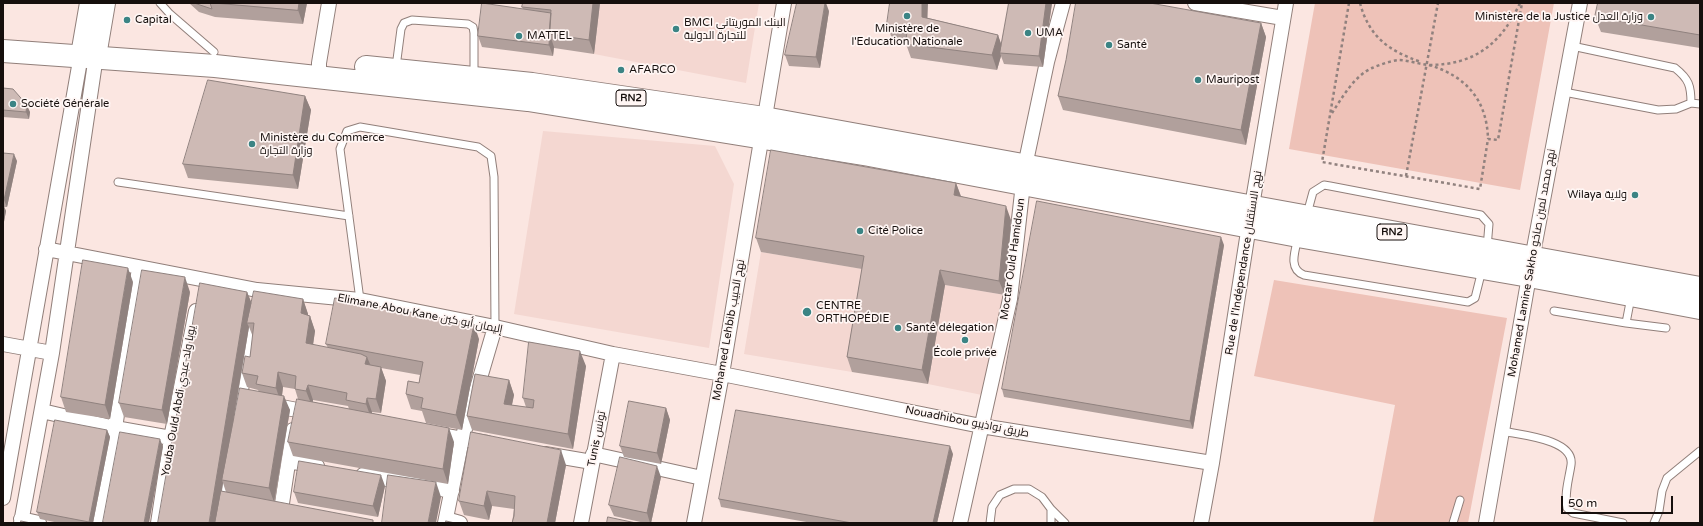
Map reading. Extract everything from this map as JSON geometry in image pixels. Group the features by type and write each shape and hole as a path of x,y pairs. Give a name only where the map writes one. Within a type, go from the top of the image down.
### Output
{"highway":[{"name":"RN2","path":"3,39 214,66 320,70 396,69 474,77 540,85 763,128"},
{"name":"RN2","path":"3,51 90,49 214,52 320,70 528,100 763,128 871,136 1024,175 1249,227 1298,236 1700,288"},
{"name":"RN2","path":"1024,175 1252,206 1307,216 1485,259"},
{"name":"RN2","path":"1531,267 1632,295 1700,308"}],"street":[{"path":"39,523 21,521 52,353 66,253 90,49 90,3"},
{"path":"3,493 30,349 46,249 90,49 105,3"},
{"path":"320,70 329,3"},
{"name":"Mohamed Lehbib نهج الحبيب","path":"694,523 722,374 784,3"},
{"name":"Moctar Ould Hamidoun","path":"960,523 1010,299 1024,175 1047,62 1063,3"},
{"path":"1195,3 1283,18"},
{"name":"Rue de l'Indépendance نهج الاستقلال","path":"1200,523 1212,463 1252,206 1286,3"},
{"name":"Mohamed Lamine Sakho نهج محمد لمين صاخو","path":"1486,523 1531,267 1580,3"},
{"name":"Elimane Abou Kane إليمان أبو كين","path":"46,249 257,290 360,300 495,327 613,354 722,374"},
{"path":"98,523 115,428 139,268"},
{"name":"Youba Ould Abdi يوبا ولد عبدي","path":"158,523 171,438 202,280"},
{"path":"235,422 257,290"},
{"path":"460,523 446,521 462,439 495,327"},
{"path":"3,344 52,353"},
{"name":"Tunis تونس","path":"581,523 613,354"},
{"name":"Nouadhibou طريق نواذيبو","path":"722,374 981,426 1212,463"},
{"path":"239,400 326,415"},
{"path":"281,510 296,410"},
{"path":"42,411 115,428 171,438"},
{"path":"417,431 500,446"},
{"path":"531,451 593,458 702,478"},
{"path":"218,523 230,453"},
{"path":"288,461 332,469"},
{"path":"347,472 452,491"},
{"path":"389,494 392,480"},
{"path":"222,499 237,502"},
{"path":"266,507 296,513"}],"lane":[{"path":"160,3 170,14 214,52"},
{"path":"396,69 401,29 404,23 412,20 468,24 473,27 474,33 474,77"},
{"path":"1572,46 1676,68 1685,76 1691,88 1691,103"},
{"path":"1564,92 1658,110 1676,109 1691,103 1700,104"},
{"path":"360,300 340,149 347,131 360,127 478,147 491,156 494,177 495,327"},
{"path":"118,182 349,216"},
{"path":"1298,236 1293,263 1297,271 1304,275 1468,302 1475,298 1485,259 1489,224 1481,215 1324,186 1313,192 1307,216"},
{"path":"1626,323 1632,295"},
{"path":"1554,311 1666,328"},
{"path":"1502,431 1552,441 1566,449 1572,462 1565,499 1567,508 1573,513 1624,523"},
{"path":"1654,523 1659,511 1662,492 1667,478 1700,451"},
{"path":"990,523 992,507 1000,495 1014,489 1029,489 1042,497 1051,509 1065,523"},
{"path":"1453,523 1460,500"},
{"path":"1051,509 1051,523"}],"path":[{"path":"1349,3 1322,162 1480,189 1488,139 1488,128 1484,113 1472,91 1462,80 1442,69 1397,53 1380,40 1367,22 1360,3"},
{"path":"1406,176 1428,65 1438,3"},
{"path":"1330,115 1350,87 1371,68 1398,60 1428,65 1460,62 1473,57 1488,48 1509,24 1521,3"},
{"path":"1488,139 1498,140 1521,3"}],"shaded area":[{"name":"BMCI البنك الموريتاني للتجارة الدولية","path":"600,3 759,3 746,83 594,54"},
{"path":"1315,3 1554,3 1520,190 1289,149"},
{"path":"543,131 715,146 734,184 709,348 514,314"},
{"name":"CENTRE ORTHOPÉDIE","path":"761,252 869,270 852,372 744,354"},
{"path":"1274,280 1507,318 1468,523 1373,523 1395,405 1254,376"},
{"name":"École privée","path":"945,285 1005,295 982,395 928,384"}],"building":[{"path":"195,3 210,3 212,9 197,4"},
{"path":"214,3 299,3 298,10"},
{"name":"MATTEL","path":"482,3 551,13 549,45 478,36"},
{"path":"523,3 593,3 589,40 549,34 551,10 522,7"},
{"path":"797,3 825,3 816,57 785,55"},
{"path":"890,3 922,3 922,17 998,35 992,55 906,44 907,28 887,24"},
{"name":"UMA","path":"1009,3 1046,3 1039,56 1000,53"},
{"name":"Mauripost","path":"1076,3 1150,3 1261,23 1241,130 1058,96"},
{"name":"Ministère de la Justice وزارة العدل","path":"1598,3 1700,3 1700,35 1595,17"},
{"name":"Ministère du Commerce وزارة التجارة","path":"208,80 305,96 293,175 183,164"},
{"path":"3,88 13,89 27,105 26,112 3,110"},
{"path":"771,150 956,183 954,195 1006,206 999,281 940,270 922,370 847,357 864,256 756,238"},
{"path":"3,153 14,154 4,200 3,199"},
{"path":"1037,201 1221,237 1190,421 1002,389"},
{"path":"83,260 128,268 105,405 61,397"},
{"path":"142,270 185,277 162,410 119,403"},
{"path":"200,283 247,292 209,523 158,523"},
{"path":"254,291 303,299 301,313 310,316 306,343 361,354 367,357 365,364 381,367 376,399 367,398 366,404 346,400 347,393 308,385 306,391 295,389 296,376 278,372 276,388 256,384 258,376 242,373 245,356 250,357 254,323 247,323"},
{"path":"335,298 474,324 456,415 421,408 423,398 406,394 408,381 419,383 423,362 326,344"},
{"path":"529,342 580,351 568,434 467,416 475,374 509,380 504,404 533,408 534,400 523,398"},
{"path":"240,388 284,396 269,488 222,480"},
{"path":"297,399 449,428 443,469 288,442"},
{"path":"629,401 666,408 657,453 620,446"},
{"path":"736,410 950,446 933,523 852,523 719,499"},
{"path":"55,420 107,430 89,522 37,512"},
{"path":"120,432 160,439 144,523 103,522"},
{"path":"471,432 561,450 547,523 512,523 514,516 515,496 487,491 484,506 459,501"},
{"path":"620,457 657,466 647,513 609,505"},
{"path":"299,461 381,475 373,506 294,492"},
{"path":"388,475 436,482 428,523 382,523"},
{"path":"221,491 373,520 373,523 215,523"},
{"path":"608,517 636,523 607,523"}],"place":[{"name":"Ministère de l'Education Nationale","path":"907,16"},
{"name":"Ministère de la Justice وزارة العدل","path":"1651,17"},
{"name":"Capital","path":"127,20"},
{"name":"BMCI البنك الموريتاني للتجارة الدولية","path":"676,29"},
{"name":"UMA","path":"1028,33"},
{"name":"MATTEL","path":"519,36"},
{"name":"Santé","path":"1109,45"},
{"name":"AFARCO","path":"621,70"},
{"name":"Mauripost","path":"1198,80"},
{"name":"Société Générale","path":"13,104"},
{"name":"Ministère du Commerce وزارة التجارة","path":"252,144"},
{"name":"Wilaya ولاية","path":"1635,195"},
{"name":"Cité Police","path":"860,231"},
{"name":"CENTRE ORTHOPÉDIE","path":"807,312"},
{"name":"Santé délegation","path":"898,328"},
{"name":"École privée","path":"965,340"}]}
